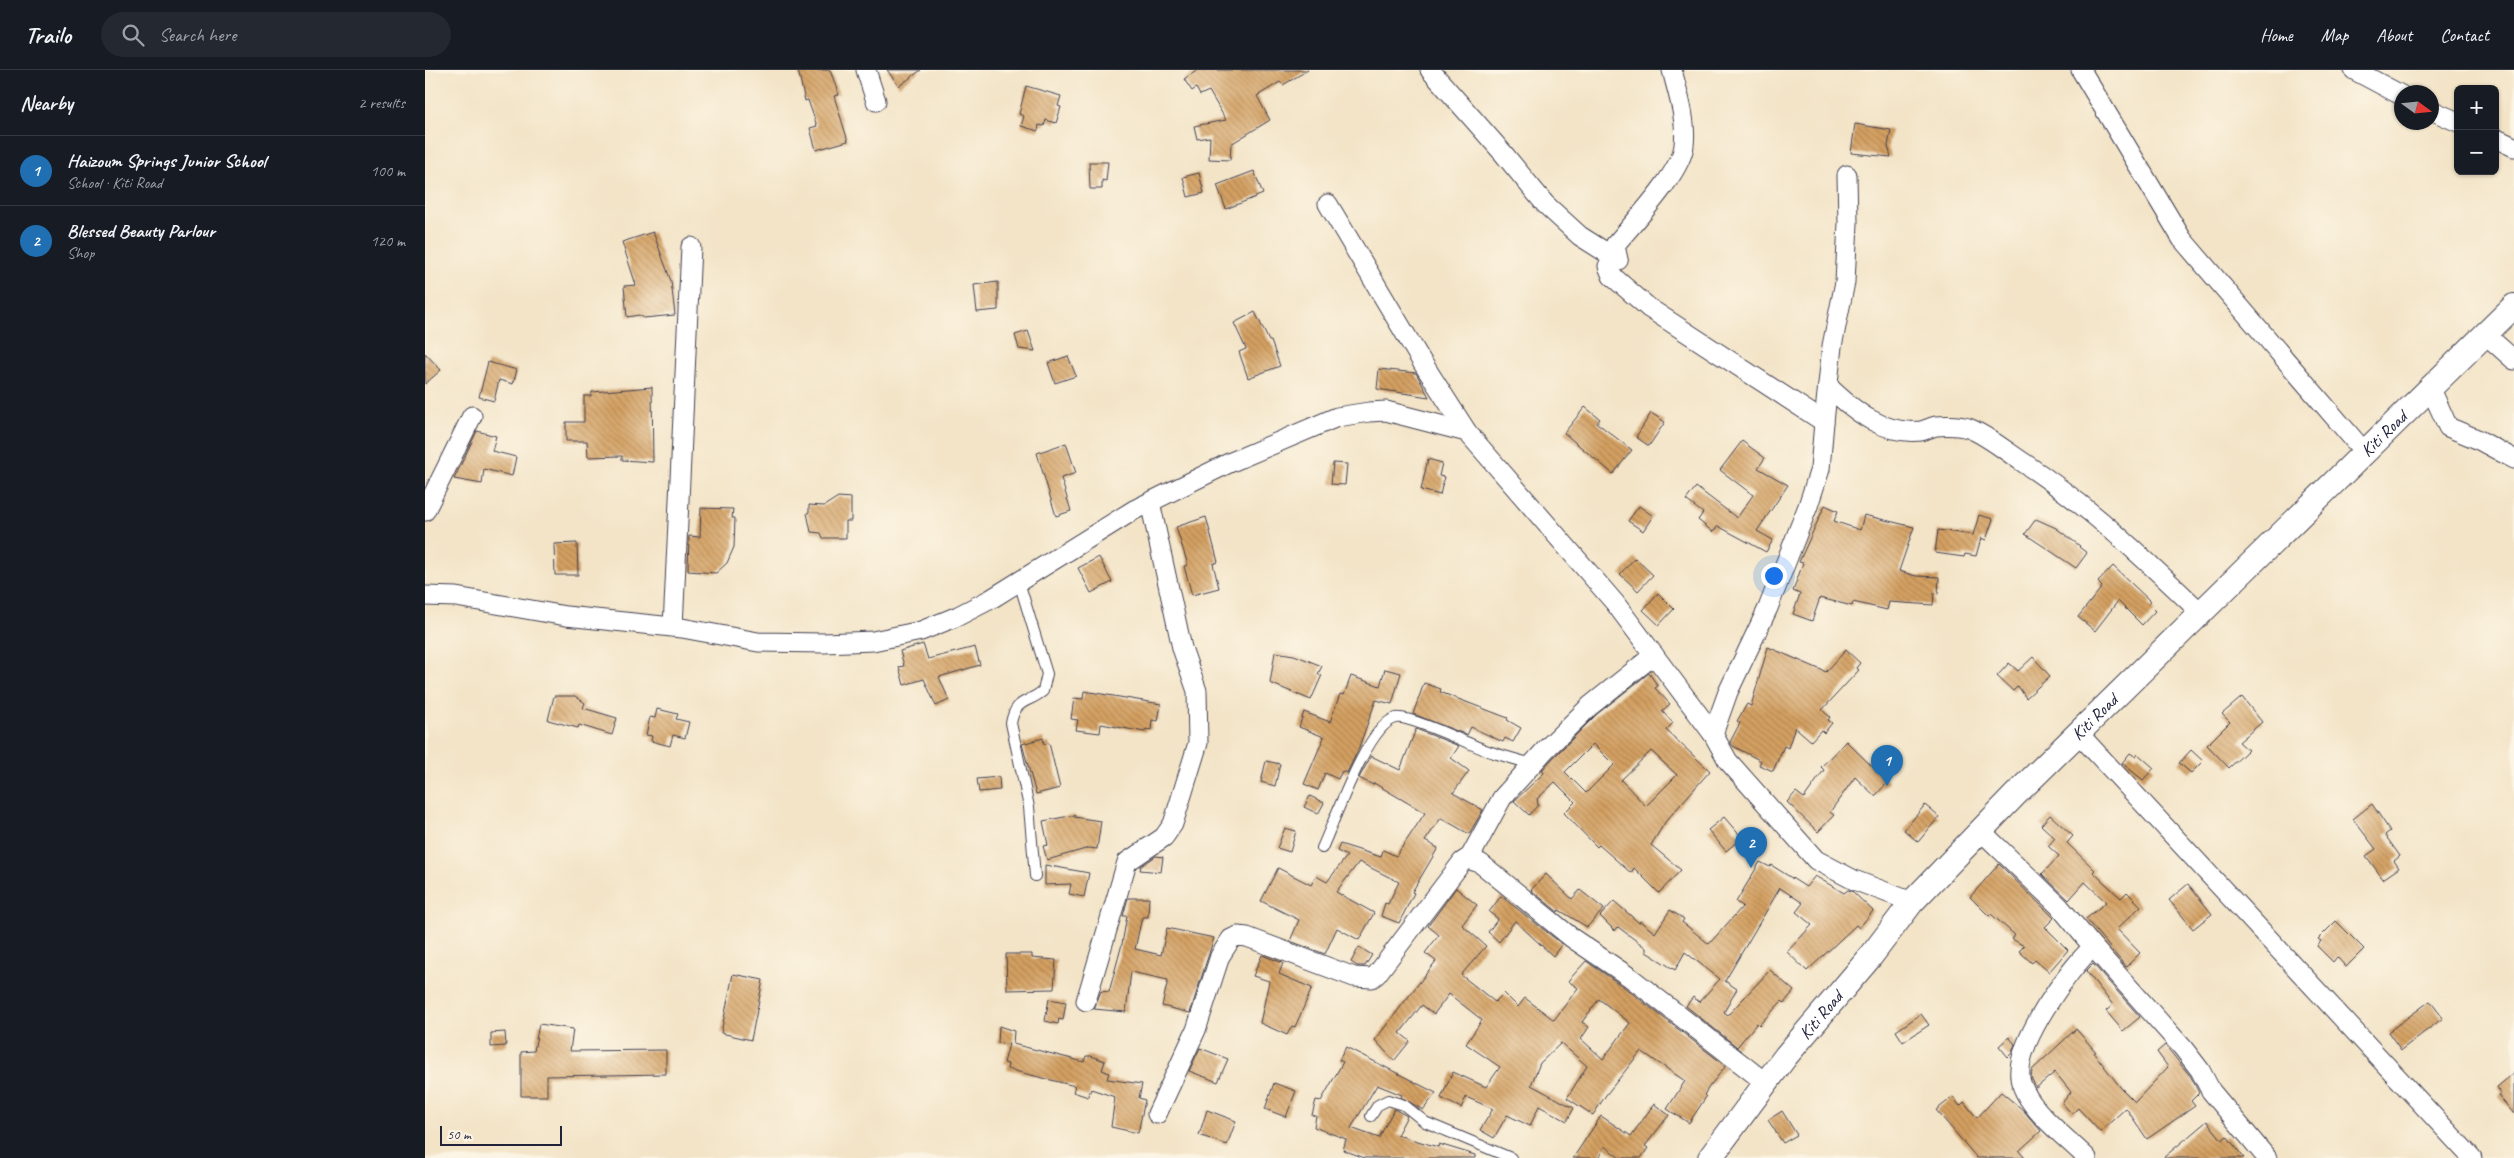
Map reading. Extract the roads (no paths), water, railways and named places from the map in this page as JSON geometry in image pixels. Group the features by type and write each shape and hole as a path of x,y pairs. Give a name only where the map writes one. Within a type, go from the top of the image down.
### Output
{"street":[{"path":"866,70 875,101"},
{"path":"1430,70 1545,204 1580,236 1618,260"},
{"path":"1618,260 1615,245 1678,164 1684,146 1681,106 1672,70"},
{"path":"2081,70 2182,239 2366,454"},
{"path":"2354,70 2394,91"},
{"path":"2439,114 2454,120"},
{"path":"2499,140 2514,147"},
{"path":"1713,734 1728,692 1767,608 1808,506 1820,469 1833,346 1845,282 1848,223 1847,174"},
{"path":"1328,204 1422,362 1467,432 1615,603 1713,734 1728,761 1816,860 1853,880 1912,902"},
{"path":"673,627 691,246"},
{"path":"1618,260 1608,266 1612,276 1649,308 1824,422"},
{"name":"Kiti Road","path":"1710,1158 1766,1083 1912,902 2078,733 2366,454 2514,306"},
{"path":"2485,335 2514,360"},
{"path":"1828,386 1857,412 1876,424 1899,430 1921,431 1937,426 1958,427 1972,429 1986,437 2062,488 2129,544 2201,613"},
{"path":"2431,389 2448,426 2514,459"},
{"path":"425,596 456,597 565,616 673,627 758,642 824,643 873,641 921,630 958,616 991,600 1150,502 1229,463 1337,417 1387,411 1467,432"},
{"path":"425,511 472,416"},
{"path":"1085,1000 1127,862 1164,837 1173,824 1198,743 1197,691 1181,648 1150,502"},
{"path":"1157,1114 1196,1030 1220,956 1231,939 1238,936 1247,937 1354,977 1371,978 1377,974 1462,862 1467,859 1502,798 1532,764 1590,706 1654,655"},
{"path":"2078,733 2472,1158"},
{"path":"1981,831 2059,906 2183,1048 2200,1070 2211,1091 2267,1158"},
{"path":"1467,859 1480,863 1491,871 1572,938 1631,978 1766,1083"},
{"path":"2087,1158 2032,1104 2019,1077 2025,1049 2040,1017 2067,974 2093,947"}],"lane":[{"path":"1019,582 1047,674 1043,691 1017,705 1013,712 1011,723 1029,807 1035,876"},
{"path":"1322,848 1370,740 1385,722 1398,717 1489,751 1532,764"},
{"path":"1371,1116 1378,1105 1388,1100 1404,1105 1425,1122 1511,1158"}],"place":[{"name":"Haizoum Springs Junior School","path":"1887,786"},
{"name":"Blessed Beauty Parlour","path":"1751,868"}]}
